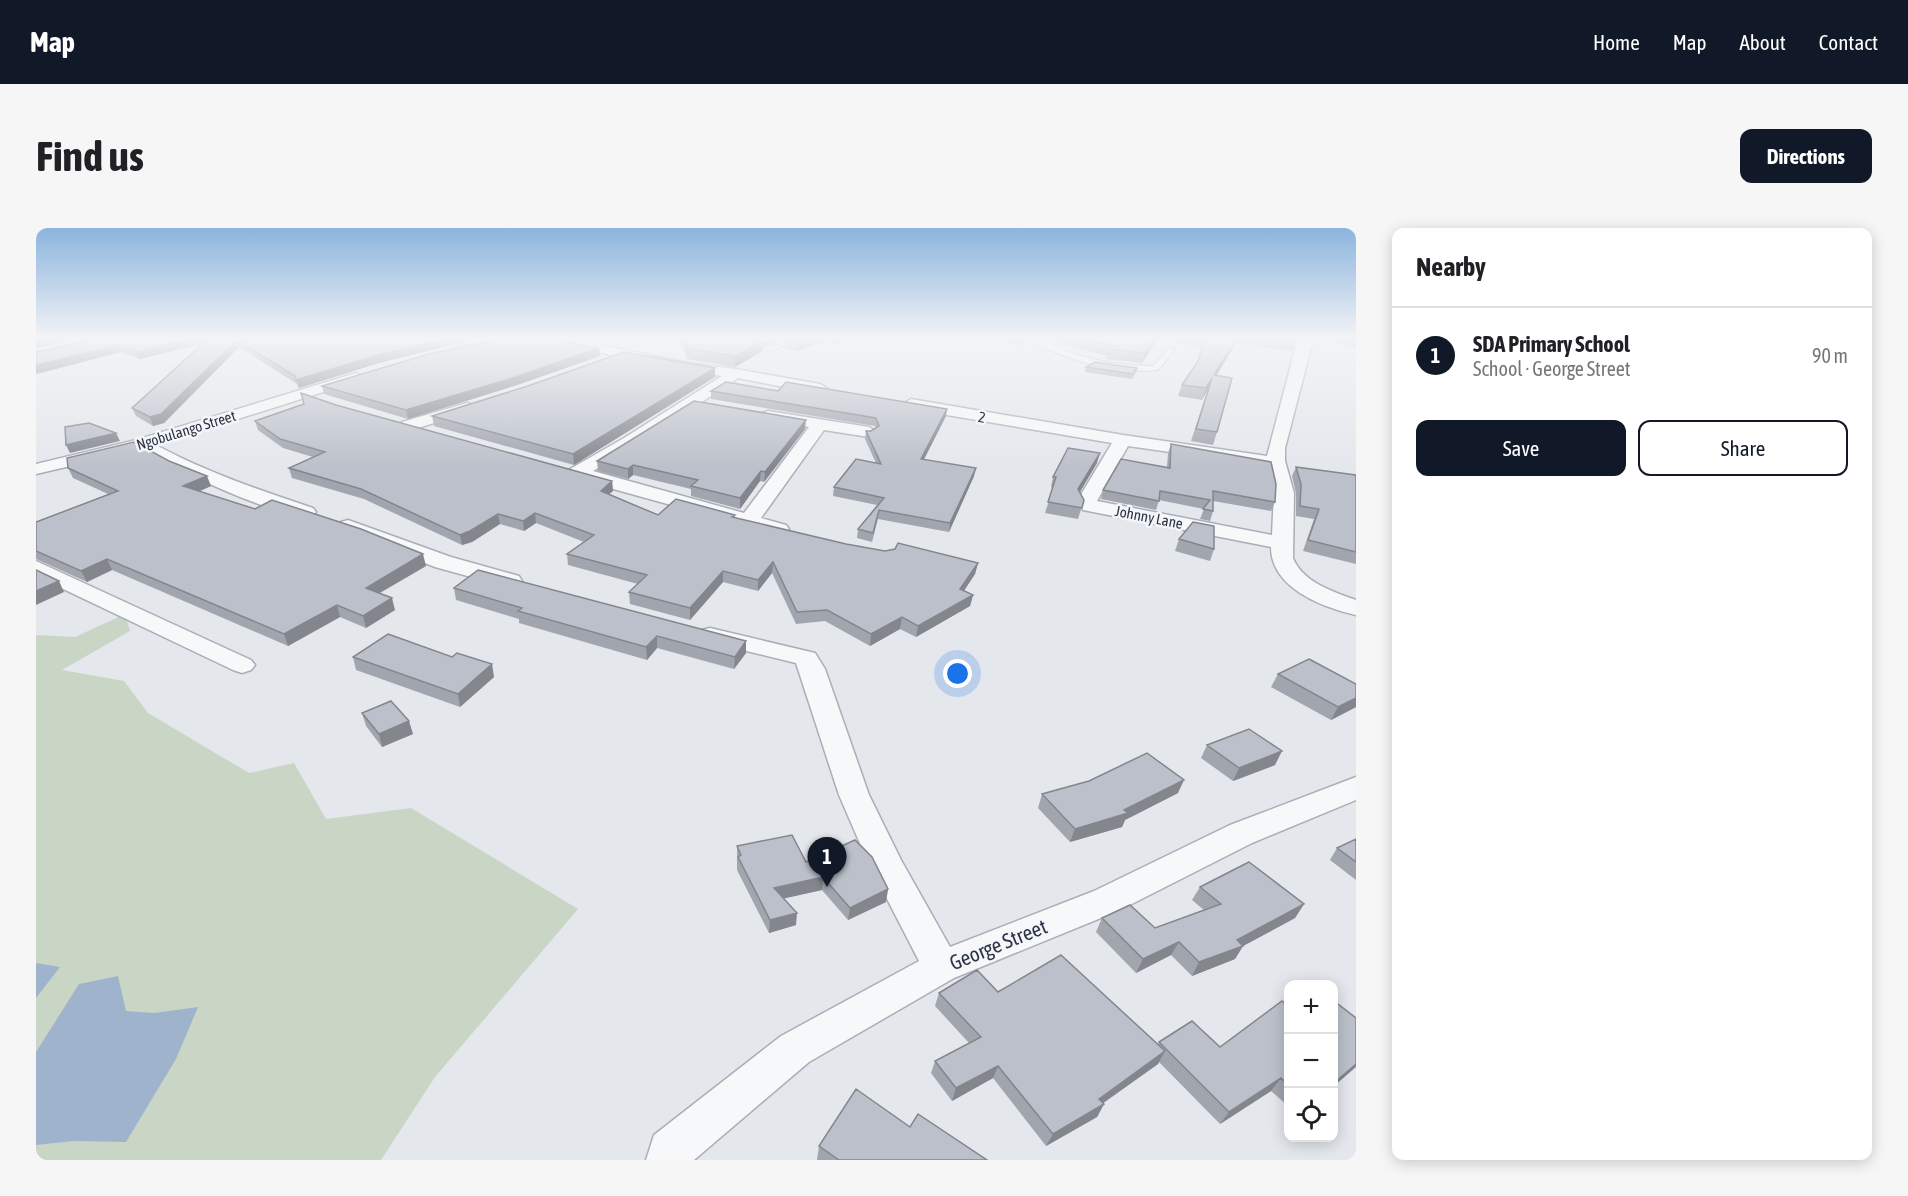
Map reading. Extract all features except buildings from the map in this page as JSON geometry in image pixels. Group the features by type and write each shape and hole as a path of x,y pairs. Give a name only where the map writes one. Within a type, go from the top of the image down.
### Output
{"street":[{"name":"Ngobulango Street","path":"36,469 141,444 342,381"},
{"path":"576,473 630,442 723,381"},
{"path":"782,381 833,391"},
{"path":"1294,381 1274,462 1284,492 1282,560 1292,575 1316,592 1356,609"},
{"path":"301,394 327,403"},
{"name":"2","path":"894,401 1123,440 1274,462"},
{"path":"690,402 714,407"},
{"path":"408,426 478,405"},
{"path":"750,413 869,432"},
{"path":"385,420 445,436"},
{"path":"748,521 820,424"},
{"name":"Johnny Lane","path":"1123,440 1087,501 1090,506 1283,543"},
{"path":"141,444 180,465 252,494 384,538 443,562 535,588"},
{"path":"554,467 792,533"},
{"path":"36,568 242,665"},
{"path":"692,631 806,658 812,669 854,795 885,862 941,968"},
{"name":"George Street","path":"670,1156 795,1049 941,968 1106,901 1240,834 1356,788"}],"green space":[{"path":"125,614 130,631 62,670 124,681 148,713 249,773 294,763 326,819 411,808 578,909 435,1077 381,1160 36,1160 36,635 75,637"}],"water":[{"path":"36,963 60,967 36,998"},
{"path":"118,976 126,1011 154,1013 198,1007 176,1059 126,1142 74,1141 36,1145 36,1052 79,984"}],"place":[{"name":"SDA Primary School","path":"827,887"}]}
